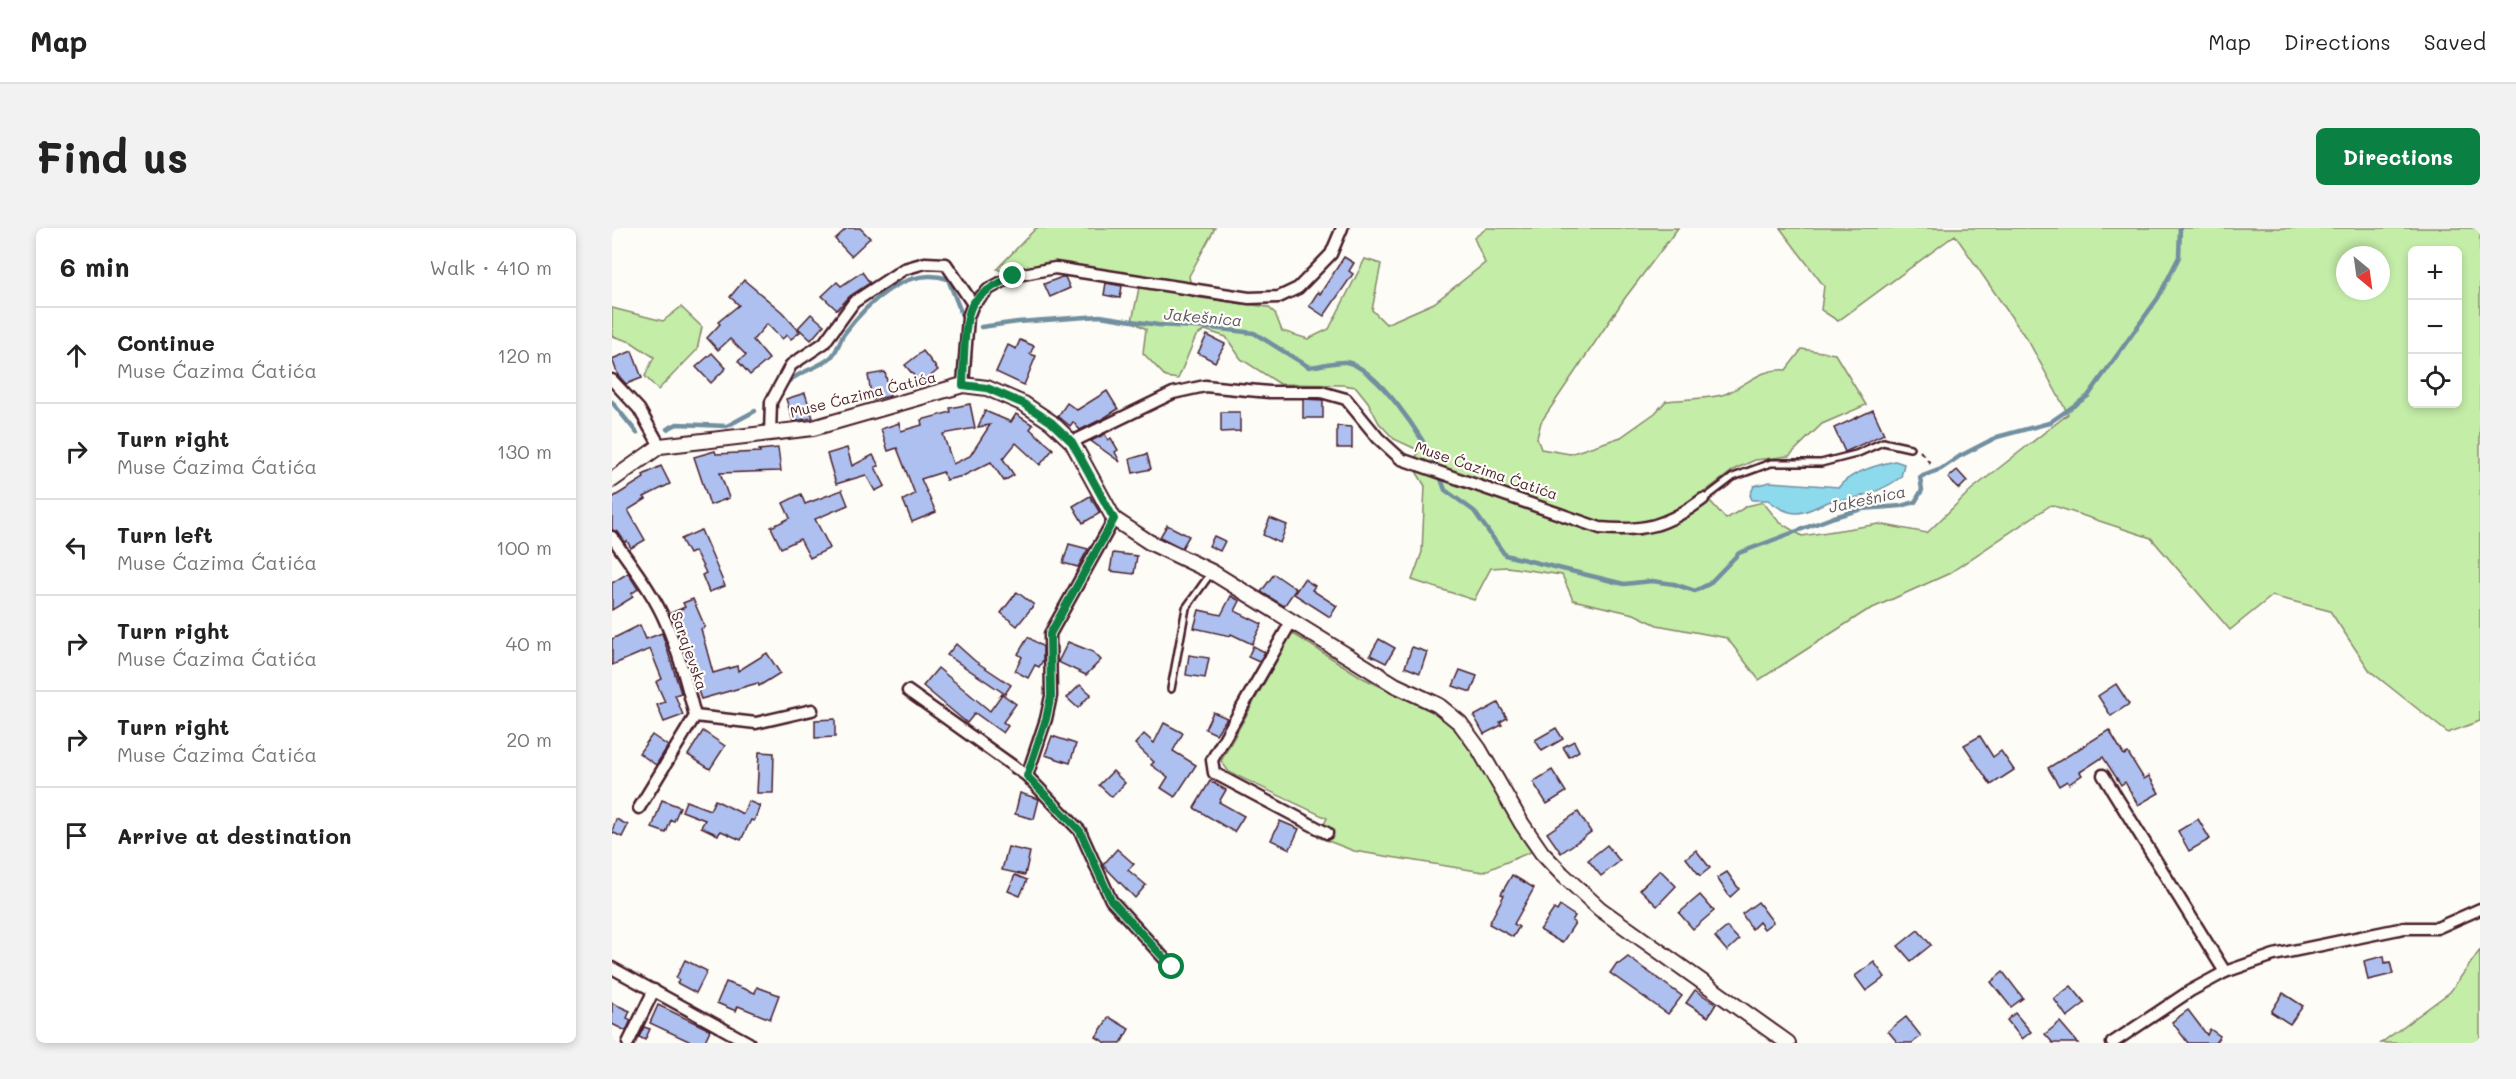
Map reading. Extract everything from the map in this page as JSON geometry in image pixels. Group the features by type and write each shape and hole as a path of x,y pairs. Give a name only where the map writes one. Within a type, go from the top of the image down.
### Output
{"street":[{"path":"963,385 968,317 973,304 989,289 1013,276 1054,268 1249,298 1279,297 1298,288 1331,254 1342,228"},
{"name":"Muse Ćazima Ćatića","path":"770,434 771,402 791,365 824,343 854,302 882,282 904,269 925,263 946,264 973,304"},
{"path":"612,380 639,410 660,446"},
{"name":"Muse Ćazima Ćatića","path":"612,480 660,446 813,428 963,385 987,388 1024,404 1051,422 1072,442 1114,519 1149,542 1212,572 1395,685 1438,705 1460,723 1479,749 1522,824 1542,853 1562,874 1600,909 1788,1043"},
{"name":"Muse Ćazima Ćatića","path":"1072,442 1173,393 1205,386 1269,392 1321,392 1346,399 1378,438 1401,459 1600,528 1631,531 1657,525 1686,512 1703,499"},
{"path":"1027,776 1046,719 1051,696 1050,634 1114,519"},
{"name":"Sarajevska","path":"612,537 649,590 666,623 688,687 695,716"},
{"path":"1291,622 1212,760 1215,773 1326,833"},
{"path":"908,691 1027,776 1080,831 1111,900 1172,967"},
{"path":"639,808 695,716 756,723 812,710"},
{"path":"2103,775 2225,972"},
{"path":"2112,1043 2190,991 2225,972 2274,955 2404,928 2437,928 2480,909"},
{"path":"612,968 749,1043"},
{"path":"628,1043 654,990"}],"lane":[{"path":"1703,499 1733,477 1771,463 1821,463 1856,454 1883,442 1910,448"},
{"path":"1171,689 1186,608 1212,572"}],"path":[{"path":"1910,448 1919,450 1930,463"}],"green space":[{"path":"1036,228 1215,228 1189,276 1193,297 1268,307 1275,313 1282,331 1308,339 1329,329 1365,259 1381,264 1372,310 1386,324 1434,303 1485,263 1474,238 1487,228 1678,228 1625,298 1541,422 1537,438 1541,449 1570,454 1621,437 1655,413 1666,401 1708,397 1730,392 1759,375 1776,370 1786,370 1802,349 1835,354 1866,405 1822,424 1789,456 1755,460 1735,469 1703,493 1726,519 1747,506 1763,502 1779,522 1802,536 1879,524 1927,533 1971,490 2068,414 2030,344 1955,235 1838,321 1821,310 1824,286 1780,228 2480,228 2480,721 2448,733 2370,671 2330,611 2272,596 2230,630 2151,538 2051,505 1948,574 1866,611 1759,680 1727,638 1657,625 1634,614 1573,600 1562,575 1507,567 1491,568 1474,600 1412,580 1422,552 1425,486 1414,468 1418,450 1394,439 1379,423 1368,402 1356,387 1280,384 1241,359 1226,337 1205,330 1196,336 1178,379 1166,377 1143,353 1146,329 1132,321 1139,288 1134,275 1047,262 1006,273 997,269"},
{"path":"681,307 702,327 697,350 658,390 645,376 654,357 631,342 612,336 612,308 663,321"},
{"path":"1292,633 1363,678 1441,716 1472,747 1533,851 1483,872 1354,851 1318,837 1327,818 1229,772 1221,761"},
{"path":"2480,950 2480,1043 2381,1043 2450,992"}],"water":[{"path":"1895,461 1904,464 1901,477 1889,485 1848,500 1831,501 1801,513 1785,510 1768,500 1752,500 1750,495 1754,486 1770,482 1839,487 1857,473"}],"building":[{"path":"847,228 860,228 870,238 851,256 835,239"},
{"path":"1344,257 1354,263 1349,271 1353,274 1324,316 1309,306 1318,292 1320,294"},
{"path":"862,272 870,283 850,296 837,310 822,296 837,282 841,286"},
{"path":"1065,277 1070,288 1050,297 1044,284"},
{"path":"744,280 782,312 800,332 791,339 787,335 782,339 767,324 753,340 769,359 750,375 738,361 746,355 730,339 718,350 707,338 720,324 718,322 739,305 730,297"},
{"path":"1106,283 1122,286 1120,298 1104,295"},
{"path":"811,314 824,325 811,340 798,328"},
{"path":"1207,335 1225,344 1215,362 1198,353"},
{"path":"1020,340 1034,346 1030,354 1036,356 1024,385 996,372 1008,345 1016,349"},
{"path":"632,351 642,378 626,384 618,375 612,359"},
{"path":"923,351 938,370 921,384 905,365"},
{"path":"712,353 726,368 711,383 696,367"},
{"path":"885,372 890,396 872,400 868,375"},
{"path":"1107,391 1118,409 1104,418 1080,430 1073,422 1070,426 1058,416 1067,403 1077,410"},
{"path":"805,393 813,418 793,421 786,399"},
{"path":"1303,399 1323,400 1323,418 1303,418"},
{"path":"970,404 975,428 943,434 953,464 970,456 990,425 978,427 985,411 1011,422 1016,414 1033,425 1030,429 1053,449 1040,465 1016,443 1003,459 1014,475 1004,481 991,462 963,476 946,480 943,472 921,479 936,512 912,522 903,500 915,494 897,448 888,451 881,429 899,423 901,431 922,425 921,420 951,412 950,408"},
{"path":"1873,410 1884,434 1845,452 1834,428"},
{"path":"1221,412 1240,412 1240,431 1221,432"},
{"path":"1337,426 1352,427 1352,448 1337,448"},
{"path":"1105,434 1108,440 1111,438 1118,450 1115,452 1120,462 1091,441"},
{"path":"778,448 781,471 720,473 729,498 710,505 694,457 715,451 716,454 760,452 759,450"},
{"path":"847,448 852,466 873,455 879,466 875,467 885,486 875,491 866,475 836,484 827,454"},
{"path":"1147,454 1151,469 1133,473 1130,459"},
{"path":"661,466 670,484 644,497 646,499 628,510 645,540 631,548 618,532 612,530 612,498 644,478 643,475"},
{"path":"1957,470 1967,481 1959,489 1948,478"},
{"path":"842,490 848,505 815,519 830,548 810,558 800,539 781,548 771,527 790,518 783,503 801,494 805,504"},
{"path":"1090,496 1100,513 1083,523 1073,506"},
{"path":"1270,518 1287,525 1280,543 1263,535"},
{"path":"1167,525 1189,536 1182,548 1160,537"},
{"path":"701,530 725,586 709,592 702,575 706,573 695,551 689,554 681,539"},
{"path":"1214,536 1225,541 1220,551 1209,546"},
{"path":"1069,544 1088,549 1078,567 1063,563"},
{"path":"1113,553 1137,556 1134,574 1110,571"},
{"path":"628,573 638,589 631,594 633,597 612,610 612,583"},
{"path":"1274,574 1296,589 1284,606 1261,592"},
{"path":"1304,579 1315,586 1312,590 1337,606 1330,617 1294,594"},
{"path":"1017,592 1034,605 1017,626 1001,613"},
{"path":"1231,596 1240,601 1235,611 1262,624 1252,644 1231,634 1230,636 1194,628 1199,610 1221,615"},
{"path":"693,599 705,627 701,629 713,673 737,666 738,671 767,653 780,673 759,686 758,683 701,699 671,613 685,607 683,603"},
{"path":"640,625 646,639 662,633 681,693 675,695 683,715 664,722 657,705 665,702 656,682 662,679 650,649 612,665 612,639"},
{"path":"1028,637 1043,647 1043,660 1039,667 1035,665 1028,678 1015,671 1022,657 1018,654"},
{"path":"1379,639 1395,648 1386,663 1370,655"},
{"path":"1068,642 1093,652 1101,660 1086,675 1058,662"},
{"path":"956,644 975,661 1011,685 1005,694 947,655"},
{"path":"1253,646 1265,652 1259,662 1248,657"},
{"path":"1412,647 1427,652 1420,673 1405,667"},
{"path":"1189,655 1209,658 1205,678 1186,675"},
{"path":"938,668 990,711 1002,694 1016,704 1003,722 1008,726 1003,733 975,713 967,723 923,686"},
{"path":"1460,670 1477,676 1471,692 1453,686"},
{"path":"2116,684 2129,704 2111,716 2098,696"},
{"path":"1080,685 1091,694 1078,708 1067,698"},
{"path":"1498,703 1507,718 1500,722 1502,725 1484,734 1474,716"},
{"path":"1213,712 1227,718 1216,734 1205,729"},
{"path":"835,719 835,737 815,738 815,720"},
{"path":"1164,723 1183,733 1173,751 1196,765 1175,797 1161,788 1168,777 1151,765 1154,762 1135,744 1144,734 1154,743"},
{"path":"1556,728 1563,739 1542,751 1535,740"},
{"path":"2109,730 2124,755 2128,753 2144,779 2149,776 2159,793 2138,805 2125,782 2121,785 2103,757 2080,772 2082,775 2069,784 2067,781 2059,786 2048,768"},
{"path":"703,731 725,746 710,769 688,755"},
{"path":"652,735 668,746 656,765 639,753"},
{"path":"1052,736 1076,744 1070,763 1045,755"},
{"path":"1980,736 1993,757 2001,751 2014,770 1991,785 1964,745"},
{"path":"1574,741 1579,751 1569,757 1563,747"},
{"path":"759,752 774,753 773,793 757,793"},
{"path":"1552,770 1566,792 1547,804 1533,782"},
{"path":"1113,771 1125,783 1112,797 1099,785"},
{"path":"1210,781 1226,790 1219,802 1244,816 1234,832 1194,808"},
{"path":"1020,793 1039,799 1034,819 1015,814"},
{"path":"662,800 680,807 666,833 652,828"},
{"path":"715,800 743,814 748,801 760,806 754,821 751,820 741,840 721,831 718,835 701,827 705,820 682,811 686,801 710,810"},
{"path":"1578,812 1591,832 1561,853 1547,833"},
{"path":"616,819 628,825 622,837 612,832"},
{"path":"2198,819 2210,839 2189,851 2178,831"},
{"path":"1280,821 1299,829 1290,849 1271,840"},
{"path":"1607,845 1620,861 1601,876 1588,860"},
{"path":"1008,847 1030,852 1025,875 1002,870"},
{"path":"1117,849 1134,864 1128,870 1146,885 1135,898 1103,865"},
{"path":"1696,850 1710,868 1700,876 1686,858"},
{"path":"1660,870 1676,886 1657,906 1640,889"},
{"path":"1727,872 1739,889 1730,897 1717,878"},
{"path":"1015,875 1027,880 1020,896 1008,891"},
{"path":"1512,875 1534,888 1514,924 1519,927 1513,937 1489,924 1504,895 1501,894"},
{"path":"1700,895 1714,911 1693,929 1679,913"},
{"path":"1758,902 1773,922 1764,929 1759,922 1752,929 1742,914"},
{"path":"1560,906 1575,916 1572,921 1575,923 1562,943 1540,930 1554,909 1557,911"},
{"path":"1727,927 1739,940 1727,951 1715,937"},
{"path":"1918,930 1931,945 1911,961 1898,946"},
{"path":"2384,956 2385,963 2390,962 2393,974 2368,980 2364,961"},
{"path":"1628,957 1682,996 1668,1014 1610,973 1617,963 1619,964"},
{"path":"685,960 707,971 696,993 677,983 679,980 676,978"},
{"path":"1874,962 1885,977 1866,991 1855,976"},
{"path":"2003,972 2023,998 2011,1007 1991,982"},
{"path":"726,982 755,993 757,987 779,995 770,1019 738,1006 736,1011 717,1003"},
{"path":"2071,986 2085,1003 2067,1017 2054,999"},
{"path":"1695,990 1716,1004 1708,1017 1686,1003"},
{"path":"2283,993 2303,1006 2290,1024 2271,1012"},
{"path":"612,1003 630,1011 627,1018 631,1020 626,1031 612,1024"},
{"path":"658,1005 710,1030 704,1043 693,1043 650,1023"},
{"path":"2188,1010 2207,1035 2210,1029 2220,1036 2215,1043 2188,1043 2172,1022"},
{"path":"2015,1013 2031,1032 2022,1039 2007,1020"},
{"path":"1109,1017 1129,1029 1121,1043 1106,1043 1096,1037"},
{"path":"1906,1017 1921,1036 1912,1043 1898,1043 1888,1031"},
{"path":"2060,1022 2078,1043 2053,1043 2045,1034"},
{"path":"644,1027 650,1029 645,1040 639,1037"}],"waterway":[{"name":"Jakešnica","path":"1441,479 1445,490 1474,511 1505,555 1624,584 1652,581 1674,584 1695,591 1709,584 1739,553 1834,517 1862,509 1901,506 1915,502 1922,490 1920,477 1941,469 1960,456 1997,437 2049,423 2088,396 2158,298 2179,257 2180,228"},
{"name":"Jakešnica","path":"789,381 830,358 844,334 864,310 876,299 903,282 918,277 933,276 948,279 964,320"},
{"name":"Jakešnica","path":"981,327 1100,316 1158,325 1254,333 1309,367 1342,362 1358,367 1385,390 1398,406 1436,466"},
{"name":"Jakešnica","path":"612,402 637,433"},
{"name":"Jakešnica","path":"667,429 677,424 727,426 755,411"}],"route":[{"path":"1013,276 989,289 973,304 968,317 963,385 987,388 1024,404 1051,422 1072,442 1114,519 1050,634 1051,696 1046,719 1027,776 1080,831 1111,900 1172,967"}]}
